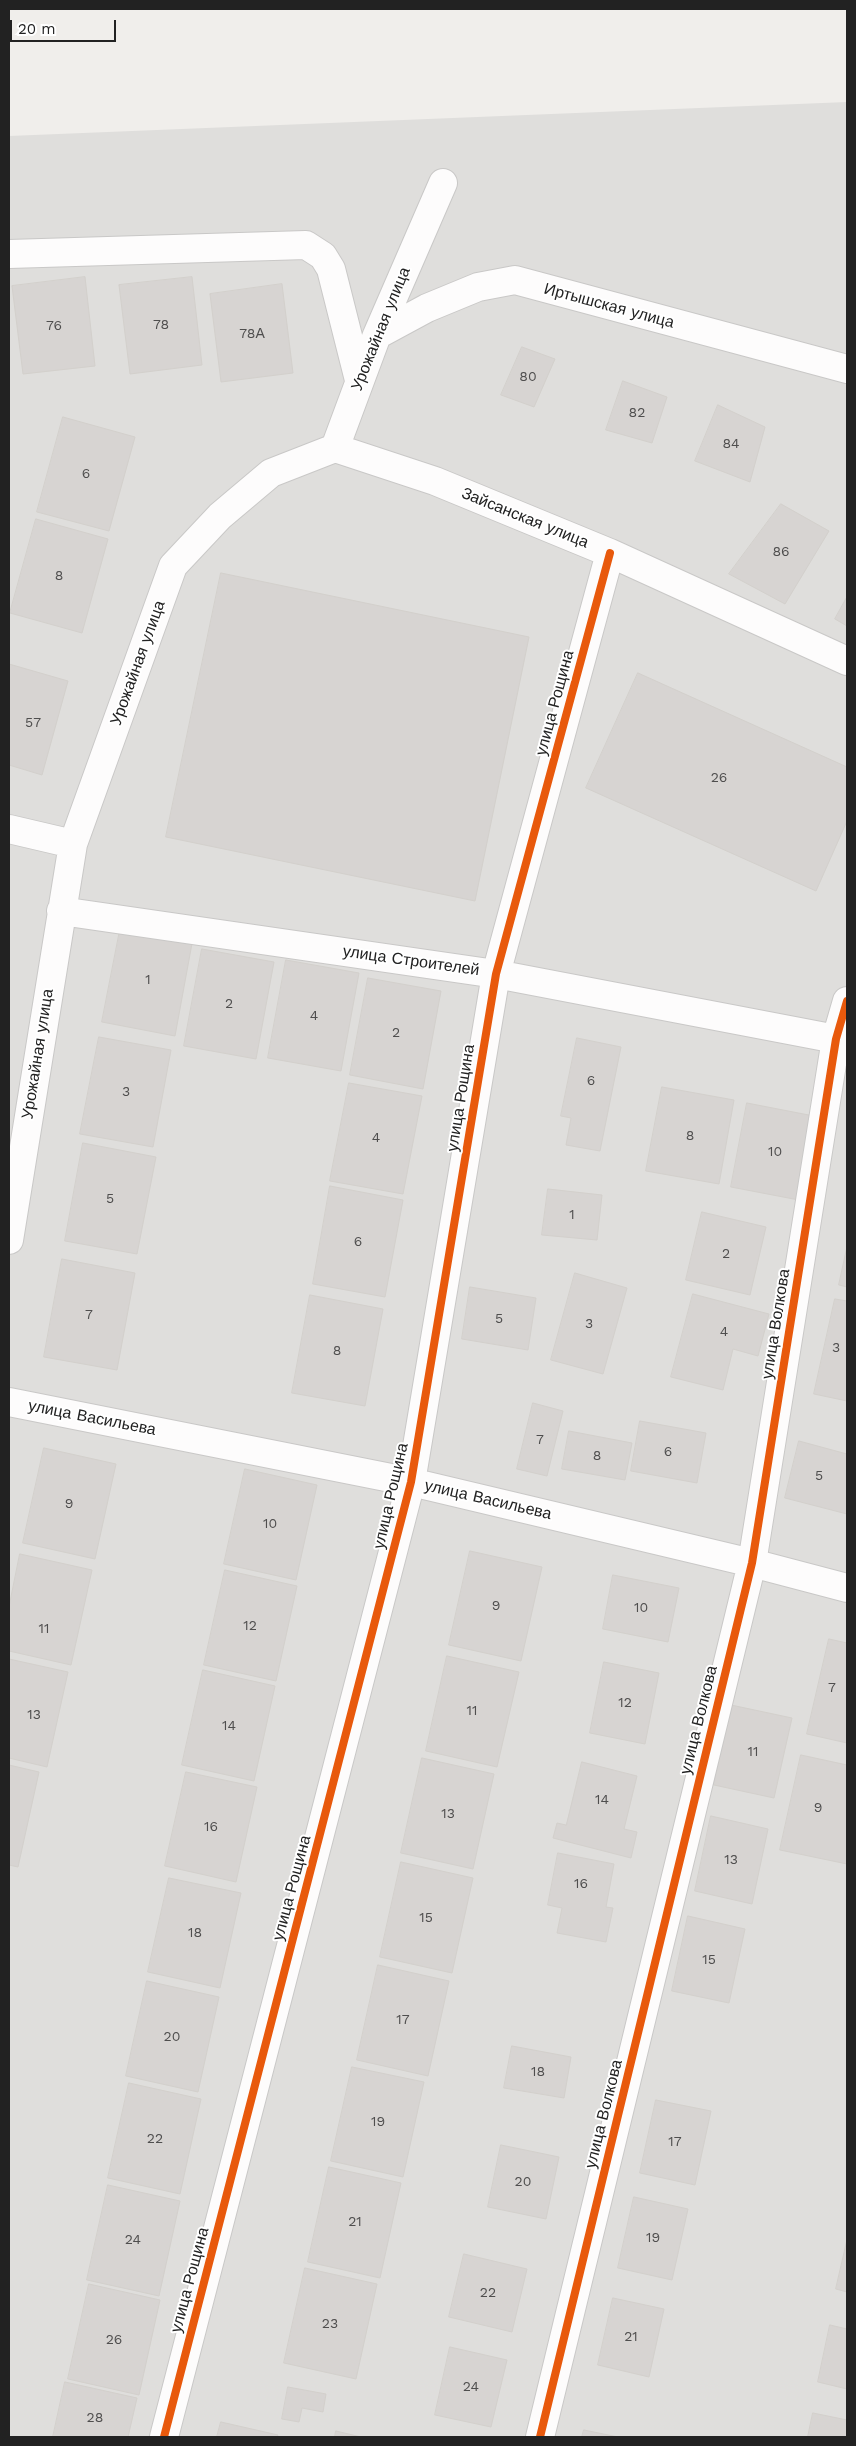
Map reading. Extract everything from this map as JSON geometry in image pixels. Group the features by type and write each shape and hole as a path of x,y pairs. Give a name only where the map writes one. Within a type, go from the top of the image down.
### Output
{"street":[{"name":"Урожайная улица","path":"9,1240 73,844 173,566 220,516 271,473 335,448 359,380 443,183"},
{"path":"9,254 306,245 324,256 331,269 359,380"},
{"name":"Иртышская улица","path":"378,335 427,308 478,287 515,280 847,369"},
{"name":"Зайсанская улица","path":"335,448 435,481 610,553 847,661"},
{"name":"улица Рощина","path":"164,2437 411,1482 496,974 610,553"},
{"path":"9,828 73,844"},
{"name":"улица Строителей","path":"61,911 496,974 842,1041"},
{"name":"улица Волкова","path":"540,2437 752,1563 842,1041 847,1002"},
{"name":"улица Васильева","path":"9,1402 411,1482 752,1563 847,1588"}],"shaded area":[{"path":"847,102 847,2437 9,2437 9,136"}],"building":[{"path":"85,277 95,366 23,374 12,286"},
{"path":"192,277 202,365 130,374 119,285"},
{"path":"282,284 293,373 221,382 210,294"},
{"path":"522,347 555,359 534,407 501,395"},
{"path":"623,381 667,397 652,443 606,430"},
{"path":"718,405 765,427 750,482 695,461"},
{"path":"63,417 135,437 109,531 37,512"},
{"path":"781,504 829,531 785,604 729,574"},
{"path":"36,519 108,539 82,633 10,613"},
{"path":"221,573 529,637 475,901 166,837"},
{"path":"847,597 847,626 835,619"},
{"path":"9,664 68,681 42,775 9,765"},
{"path":"638,673 847,767 847,821 816,891 586,788"},
{"path":"121,925 193,938 175,1036 102,1022"},
{"path":"202,949 274,962 256,1059 184,1046"},
{"path":"286,960 359,973 341,1071 268,1058"},
{"path":"368,978 441,991 423,1089 350,1075"},
{"path":"99,1037 171,1050 153,1147 80,1134"},
{"path":"577,1038 621,1047 600,1151 566,1145 571,1118 561,1116"},
{"path":"349,1083 422,1096 403,1194 330,1181"},
{"path":"662,1087 734,1100 719,1184 646,1171"},
{"path":"747,1103 819,1117 804,1201 731,1187"},
{"path":"83,1143 156,1157 137,1254 65,1241"},
{"path":"330,1186 403,1200 385,1297 313,1284"},
{"path":"548,1189 602,1195 597,1240 542,1235"},
{"path":"702,1212 766,1227 750,1295 686,1280"},
{"path":"847,1247 847,1287 839,1285"},
{"path":"62,1259 135,1273 117,1370 44,1357"},
{"path":"575,1273 627,1288 603,1374 551,1360"},
{"path":"470,1287 536,1298 528,1350 462,1339"},
{"path":"693,1294 769,1314 758,1356 733,1349 723,1390 671,1377"},
{"path":"310,1295 383,1309 365,1406 292,1393"},
{"path":"835,1299 847,1301 847,1401 814,1394"},
{"path":"533,1403 563,1411 547,1476 517,1469"},
{"path":"640,1421 706,1433 697,1483 631,1471"},
{"path":"569,1431 632,1443 625,1480 562,1469"},
{"path":"799,1441 847,1454 847,1514 785,1498"},
{"path":"44,1448 116,1464 95,1559 23,1543"},
{"path":"245,1469 317,1485 296,1580 224,1564"},
{"path":"470,1551 542,1567 521,1661 449,1645"},
{"path":"20,1554 92,1570 71,1665 9,1651 9,1607"},
{"path":"225,1570 297,1586 276,1681 204,1665"},
{"path":"613,1575 679,1588 668,1642 603,1629"},
{"path":"829,1639 847,1643 847,1743 807,1734"},
{"path":"447,1656 519,1672 497,1767 426,1751"},
{"path":"9,1659 68,1672 47,1767 9,1758"},
{"path":"604,1662 659,1673 645,1744 590,1733"},
{"path":"203,1670 275,1686 254,1781 182,1765"},
{"path":"731,1705 792,1718 774,1798 714,1785"},
{"path":"801,1755 847,1765 847,1864 780,1850"},
{"path":"422,1758 494,1774 473,1869 401,1853"},
{"path":"582,1762 637,1776 624,1829 637,1832 631,1858 553,1838 557,1823 566,1825"},
{"path":"9,1765 39,1772 18,1867 9,1865"},
{"path":"186,1772 257,1787 236,1882 165,1866"},
{"path":"711,1816 768,1829 752,1904 695,1891"},
{"path":"558,1853 614,1864 606,1907 613,1908 606,1942 557,1933 562,1908 548,1905"},
{"path":"401,1862 473,1878 452,1973 380,1957"},
{"path":"169,1878 241,1893 220,1988 148,1972"},
{"path":"688,1916 745,1929 729,2003 672,1991"},
{"path":"378,1965 449,1981 428,2076 357,2060"},
{"path":"147,1981 219,1997 198,2092 126,2076"},
{"path":"512,2046 571,2057 564,2098 504,2088"},
{"path":"352,2067 424,2082 403,2177 331,2161"},
{"path":"129,2083 201,2099 180,2194 108,2178"},
{"path":"656,2100 711,2111 695,2185 640,2173"},
{"path":"501,2145 559,2157 546,2219 488,2207"},
{"path":"329,2167 401,2183 380,2278 308,2262"},
{"path":"108,2185 180,2201 159,2296 87,2280"},
{"path":"634,2197 688,2209 672,2280 618,2268"},
{"path":"847,2240 847,2292 836,2289"},
{"path":"464,2254 527,2269 512,2332 449,2317"},
{"path":"305,2268 377,2284 356,2379 284,2363"},
{"path":"89,2284 160,2300 139,2395 68,2379"},
{"path":"613,2298 664,2309 649,2377 598,2365"},
{"path":"830,2325 847,2329 847,2389 818,2382"},
{"path":"450,2347 507,2360 491,2427 435,2415"},
{"path":"65,2382 137,2398 128,2437 53,2437"},
{"path":"288,2387 326,2394 323,2412 302,2408 299,2422 282,2419"},
{"path":"813,2413 847,2420 847,2437 808,2437"},
{"path":"221,2422 278,2435 277,2437 217,2437"},
{"path":"584,2430 618,2437 582,2437"},
{"path":"336,2431 361,2437 335,2437"}],"cycle path":[{"path":"164,2437 411,1482 496,974 610,553"},
{"path":"540,2437 752,1563 836,1039 847,1001"}]}
